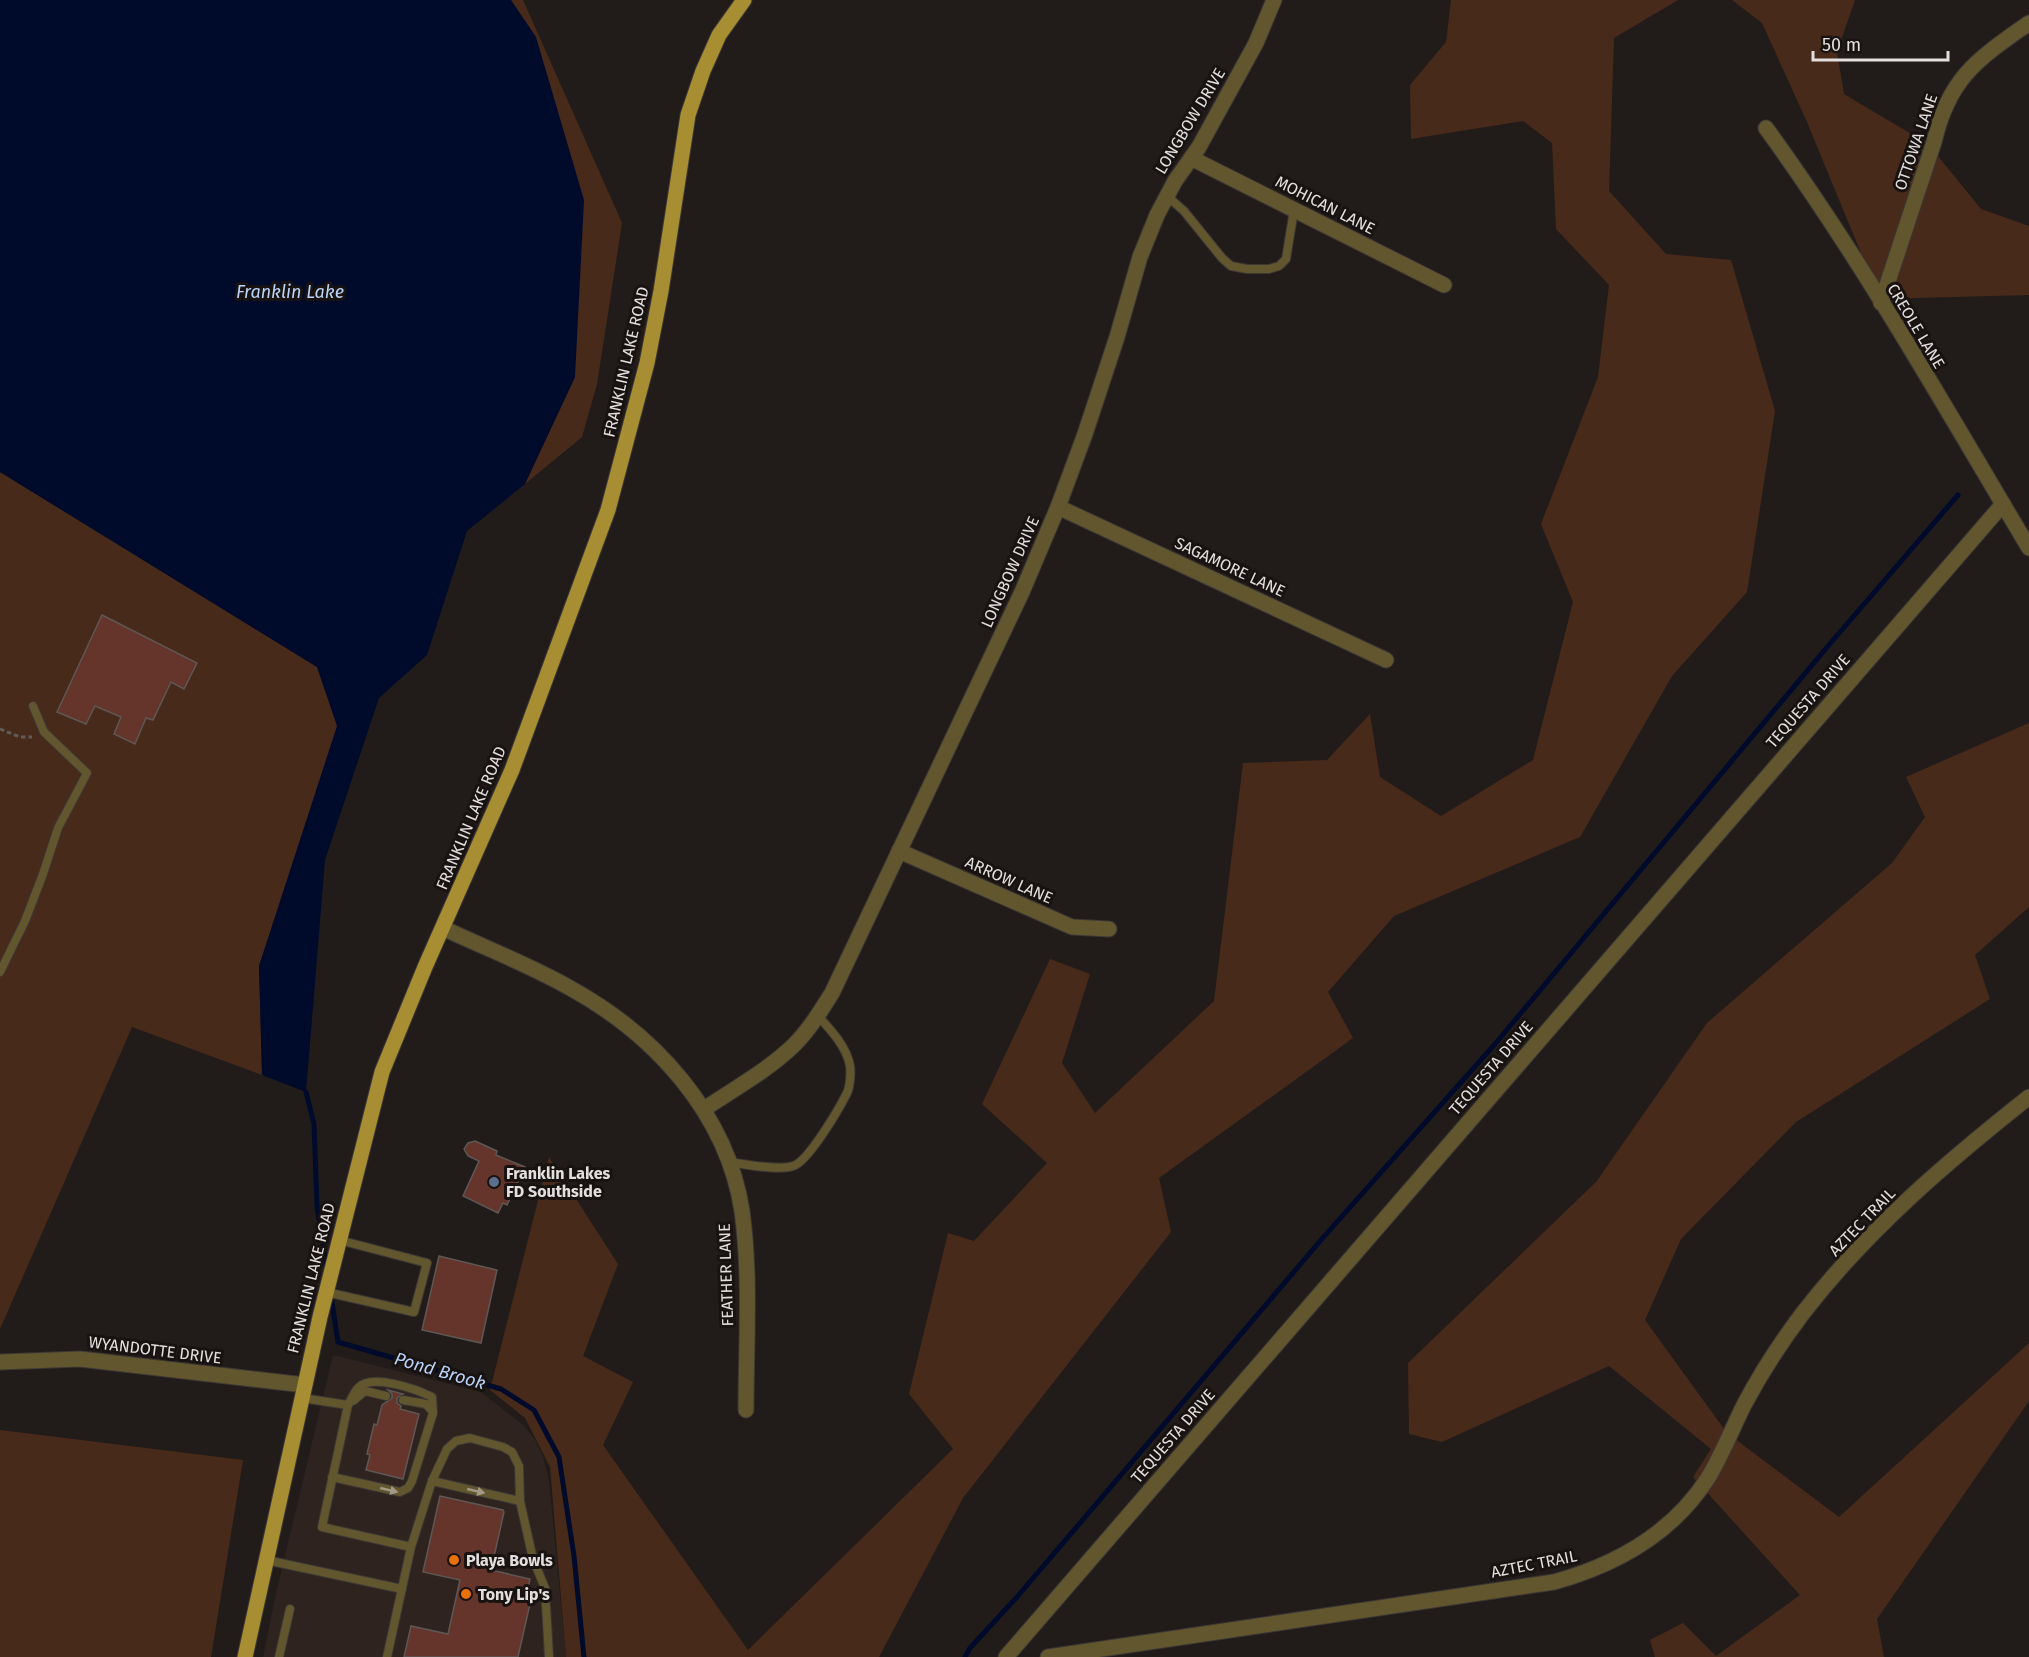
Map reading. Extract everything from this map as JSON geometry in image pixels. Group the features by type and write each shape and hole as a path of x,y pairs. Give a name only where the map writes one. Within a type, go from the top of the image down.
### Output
{"main road":[{"name":"FRANKLIN LAKE ROAD","path":"245,1657 320,1317 382,1072 512,770 608,510 647,363 663,279 688,115 703,71 719,35 744,0"}],"street":[{"name":"LONGBOW DRIVE","path":"704,1109 770,1066 795,1044 818,1016 832,993 1022,592 1058,507 1096,400 1140,257 1167,196 1198,147 1256,43 1274,0"},
{"name":"OTTOWA LANE","path":"1881,303 1934,142 1939,119 1950,95 1981,57 2029,23"},
{"name":"CREOLE LANE","path":"1766,128 1795,167 1881,303 2029,548"},
{"name":"MOHICAN LANE","path":"1191,158 1444,285"},
{"name":"TEQUESTA DRIVE","path":"1006,1657 2003,504"},
{"name":"SAGAMORE LANE","path":"1058,507 1386,660"},
{"name":"ARROW LANE","path":"899,851 1072,927 1109,928"},
{"name":"FEATHER LANE","path":"443,928 570,987 606,1010 640,1037 674,1070 704,1109 729,1162 741,1208 746,1251 746,1410"},
{"name":"AZTEC TRAIL","path":"1048,1657 1554,1582 1586,1573 1617,1560 1666,1526 1707,1479 1745,1404 1775,1353 1804,1312 1853,1255 1942,1167 2029,1097"},
{"name":"WYANDOTTE DRIVE","path":"0,1362 80,1359 303,1392"}],"lane":[{"path":"1167,196 1184,211 1222,258 1231,266 1246,269 1269,269 1279,266 1286,259 1294,210"},
{"path":"0,972 25,921 57,828 87,773 44,732 33,706"},
{"path":"729,1162 793,1167 806,1158 829,1123 848,1091 850,1066 841,1045 818,1016"},
{"path":"326,1292 414,1312 427,1263 339,1240"},
{"path":"332,1477 400,1492 408,1488 434,1413 432,1397 420,1391 373,1380 358,1387 348,1405 332,1477 322,1527 411,1547"},
{"path":"348,1405 365,1391 386,1396"},
{"path":"303,1392 348,1405"},
{"path":"403,1400 426,1404 434,1413"},
{"path":"387,1657 411,1547 432,1481 447,1449 456,1441 470,1438 503,1447 512,1452 519,1466 520,1501 533,1559 545,1588 549,1657"},
{"path":"432,1481 520,1501"},
{"path":"266,1560 402,1589"},
{"path":"279,1657 290,1609"}],"path":[{"path":"0,729 20,737 34,737 44,732"}],"shaded area":[{"path":"511,0 523,0 622,223 597,384 582,437 525,484 575,377"},
{"path":"1451,0 1678,0 1614,38 1609,191 1666,254 1731,260 1775,411 1747,592 1672,676 1580,837 1394,916 1328,992 1353,1038 1159,1178 1171,1232 963,1498 879,1657 566,1657 550,1467 525,1418 490,1390 549,1157 618,1264 583,1356 633,1382 603,1445 748,1650 953,1449 909,1394 948,1233 974,1241 1047,1163 982,1104 1050,959 1090,974 1062,1063 1095,1113 1214,1001 1243,763 1327,760 1370,714 1380,777 1441,816 1533,760 1573,602 1541,524 1598,377 1609,285 1556,229 1552,143 1523,121 1411,139 1410,85 1446,42"},
{"path":"1732,0 1855,0 1837,52 1844,94 1928,144 1981,209 2029,226 2029,295 1880,299 1807,122 1762,23"},
{"path":"0,472 317,667 338,726 259,966 262,1075 132,1027 0,1329"},
{"path":"2029,723 2029,907 1975,955 1990,999 1796,1122 1681,1239 1645,1320 1727,1433 1839,1517 2029,1343 2029,1401 1877,1619 1884,1657 1655,1657 1650,1640 1683,1623 1716,1656 1800,1595 1693,1477 1711,1449 1609,1366 1442,1442 1409,1434 1408,1363 1596,1182 1707,1023 1892,863 1925,817 1906,777"},
{"path":"333,1355 481,1392 522,1424 534,1438 543,1456 549,1480 566,1657 263,1657"},
{"path":"0,1430 243,1460 211,1657 0,1657"}],"water":[{"name":"Franklin Lake","path":"0,0 511,0 536,37 584,200 575,377 525,484 467,531 427,655 379,698 325,860 306,1092 262,1075 259,966 337,726 317,667 0,472"}],"building":[{"path":"102,615 197,663 184,689 171,682 153,720 146,718 135,744 114,734 121,717 95,706 86,724 57,712"},
{"name":"Franklin Lakes FD Southside","path":"475,1141 497,1151 496,1155 525,1167 507,1205 503,1203 498,1213 463,1196 479,1161 468,1156 464,1149 468,1143"},
{"path":"439,1256 497,1270 481,1343 422,1330"},
{"path":"388,1390 403,1394 397,1398 400,1409 419,1414 403,1479 366,1470 374,1424 377,1425 382,1405 392,1398"},
{"path":"440,1496 504,1512 491,1570 530,1579 527,1593 532,1595 518,1657 404,1657 411,1626 448,1634 460,1580 423,1572"}],"waterway":[{"path":"965,1657 970,1648 1017,1597 1321,1240 1495,1044 1828,646 1958,495"},
{"name":"Pond Brook","path":"306,1092 314,1124 317,1206 327,1269"},
{"name":"Pond Brook","path":"331,1296 338,1342 501,1389 534,1410 559,1457 574,1556 584,1657"}],"place":[{"name":"Franklin Lakes FD Southside","path":"494,1182"},
{"name":"Playa Bowls","path":"454,1560"},
{"name":"Tony Lip's","path":"466,1594"}]}
